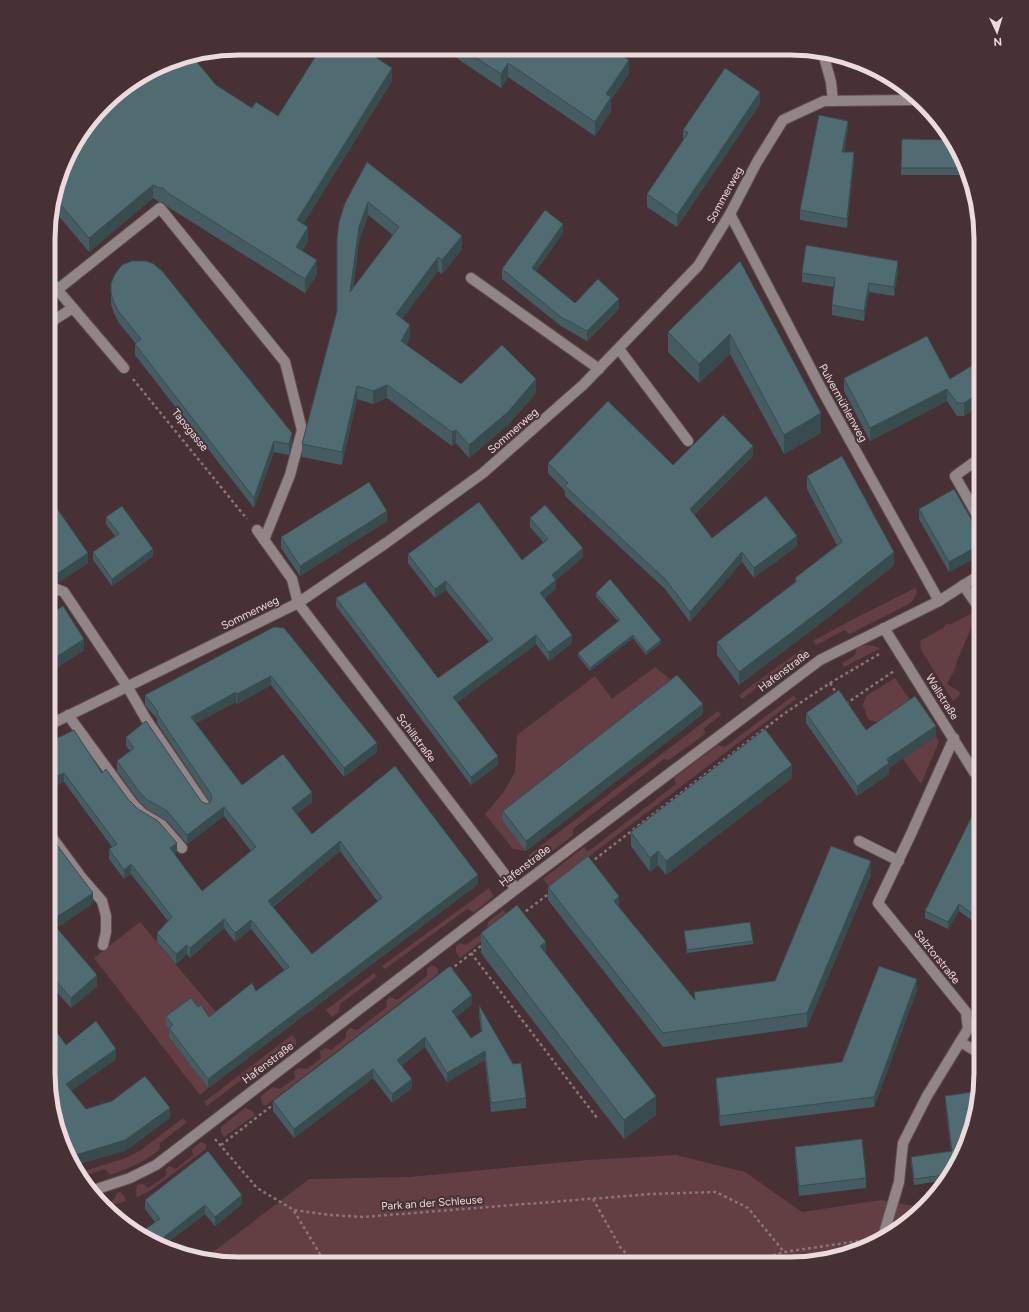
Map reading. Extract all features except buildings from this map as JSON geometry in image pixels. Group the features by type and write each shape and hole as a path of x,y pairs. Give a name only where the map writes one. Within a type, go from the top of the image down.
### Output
{"street":[{"path":"824,59 831,82 833,101"},
{"name":"Sommerweg","path":"55,722 298,603 386,543 483,473 583,385 698,266 730,214 757,162 783,120 824,101 910,100"},
{"path":"58,290 160,208 285,362 302,430 290,475 264,540"},
{"name":"Pulvermühlenweg","path":"730,214 822,390 939,600"},
{"path":"471,278 599,369"},
{"path":"55,287 124,368"},
{"path":"55,320 73,308"},
{"path":"619,349 688,441"},
{"path":"974,462 955,476 974,510"},
{"path":"257,530 292,579 298,603"},
{"name":"Hafenstraße","path":"97,1189 130,1178 156,1165 516,889 820,660 939,600 974,578"},
{"path":"963,585 974,601"},
{"path":"55,588 64,592 127,686 146,719 206,807"},
{"name":"Schillstraße","path":"298,603 516,889"},
{"name":"Wallstraße","path":"884,628 974,772"},
{"path":"68,715 133,804 142,813 162,825 182,848"},
{"name":"Salztorstraße","path":"885,1230 899,1182 903,1143 927,1096 968,1029 966,1012 878,903 912,834 954,738"},
{"path":"55,841 82,878 102,901 106,916 106,932 103,944"},
{"path":"858,841 898,861"},
{"path":"960,1042 974,1050"}],"path":[{"name":"Tapsgasse","path":"124,368 257,530"},
{"path":"587,865 786,713 830,683 895,645"},
{"path":"844,704 890,675"},
{"path":"830,683 840,699"},
{"path":"847,702 851,708"},
{"path":"519,917 556,889"},
{"path":"448,971 483,944"},
{"path":"471,953 597,1118"},
{"name":"Park an der Schleuse","path":"278,1102 221,1145 257,1188 294,1210 330,1215 363,1216 650,1194 716,1192 748,1208 784,1252"},
{"path":"593,1199 620,1247 629,1257"},
{"path":"294,1210 322,1257"},
{"path":"767,1257 784,1252 864,1241"}],"shaded area":[{"path":"915,588 917,591 916,595 909,604 850,634 848,634 845,630 816,645 813,641 846,623"},
{"path":"970,614 974,618 974,629 971,628 947,684 960,692 959,696 953,701 921,650 920,641 943,628 946,624 951,624"},
{"path":"868,645 881,648 844,667 842,663 855,655 857,646"},
{"path":"802,649 804,652 742,699 739,695"},
{"path":"655,667 677,685 526,851 513,849 485,814 503,793 515,772 517,735 595,676 612,699"},
{"path":"895,678 915,707 886,721 880,722 868,719 863,705 866,696"},
{"path":"794,695 796,699 549,887 543,879 584,847 587,851 590,850 676,784 674,778 718,745 725,747"},
{"path":"718,711 721,715 704,728 705,734 669,760 664,759 573,829 573,835 528,870 525,865 528,861 529,855"},
{"path":"936,736 939,742 921,784 903,759"},
{"path":"489,888 494,896 474,912 467,909 385,969 382,966"},
{"path":"503,910 510,919 460,958 456,952 456,946 460,943 466,945 487,930 488,922"},
{"path":"140,922 225,1023 173,1034 169,1037 208,1088 200,1095 94,958"},
{"path":"431,965 436,967 438,974 265,1106 262,1104 261,1096 273,1087 280,1089 295,1078 294,1071 299,1068 307,1069 321,1058 320,1051 325,1048 331,1050 346,1038 346,1032 350,1028 357,1030 387,1007 386,1000 391,997 397,1000 427,976 427,969"},
{"path":"374,973 376,977 340,1004 339,1012 332,1017 326,1010"},
{"path":"292,1035 296,1040 296,1045 285,1053 278,1052 207,1106 204,1102"},
{"path":"245,1108 251,1110 255,1115 224,1137 221,1133 221,1127"},
{"path":"183,1118 187,1122 160,1143 159,1150 142,1162 110,1175 105,1169 86,1175 84,1171 126,1158 141,1150"},
{"path":"201,1142 206,1144 206,1149 151,1190 137,1197 137,1185 142,1184 148,1188 166,1176 166,1169 169,1166 176,1169 193,1155 192,1149"},
{"path":"676,1155 745,1172 802,1212 881,1200 916,1206 892,1226 861,1243 838,1251 802,1257 227,1257 210,1254 309,1179 409,1177 588,1160"},
{"path":"120,1192 126,1201 112,1205 108,1202 114,1200 117,1193"}]}
